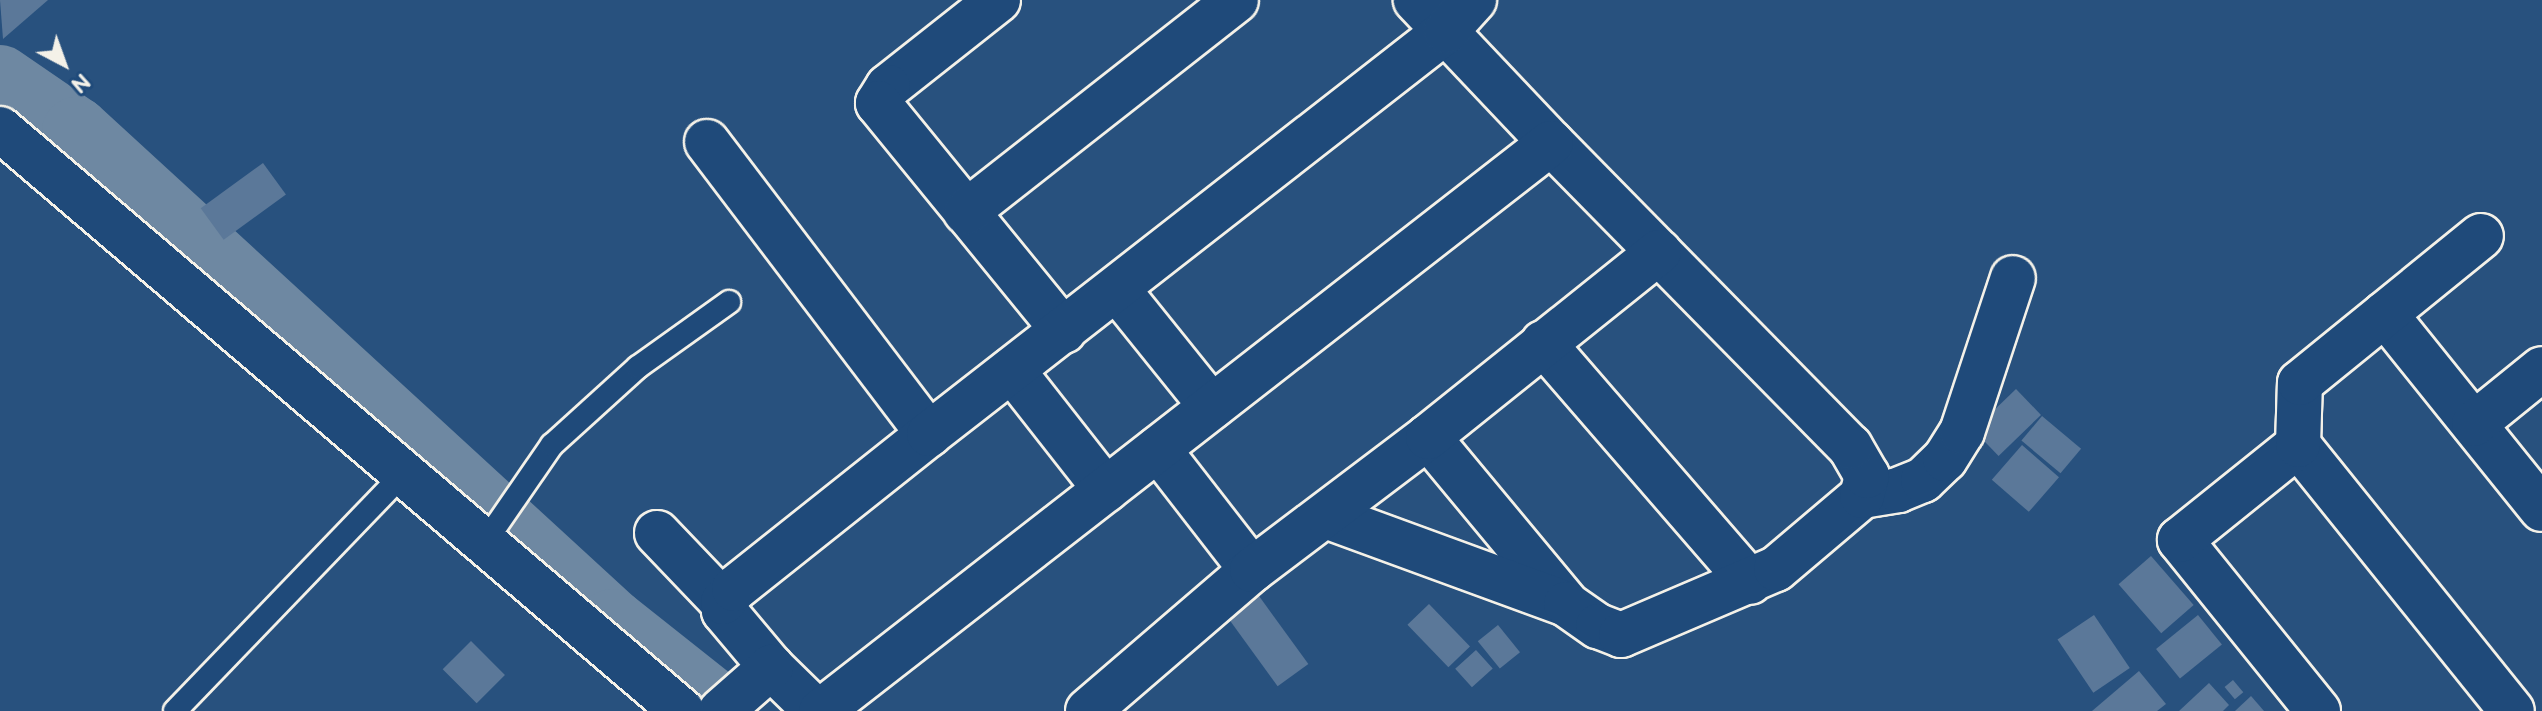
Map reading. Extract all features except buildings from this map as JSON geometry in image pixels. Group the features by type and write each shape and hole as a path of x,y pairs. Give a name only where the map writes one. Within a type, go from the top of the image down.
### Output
{"street":[{"path":"998,0 888,87 878,103 1064,331"},
{"path":"966,212 1236,0"},
{"path":"1416,0 1460,16 1551,143 1850,447 1867,476 1862,496"},
{"path":"723,602 734,589 1460,16"},
{"path":"0,129 682,711"},
{"path":"707,142 929,434"},
{"path":"657,533 723,602 724,611 766,671 818,711 1551,143"},
{"path":"2481,236 2300,383 2298,445 2512,711"},
{"path":"1088,711 1252,570 1428,437 1659,252"},
{"path":"1326,516 1566,604 1598,626 1621,635 1776,569 1862,496 1898,490 1923,480 1945,459 1962,432 2013,278"},
{"path":"1117,289 1212,407"},
{"path":"2385,314 2542,509"},
{"path":"1543,343 1750,582"},
{"path":"2474,424 2542,369"},
{"path":"1012,370 1106,490"},
{"path":"1428,437 1566,604"},
{"path":"2298,445 2180,540 2318,711"},
{"path":"1158,449 1252,570"},
{"path":"721,711 766,671"}],"lane":[{"path":"485,542 552,445 638,367 729,302"},
{"path":"175,711 404,473"}],"waterway":[{"path":"0,79 76,131 612,623 723,711"}]}
